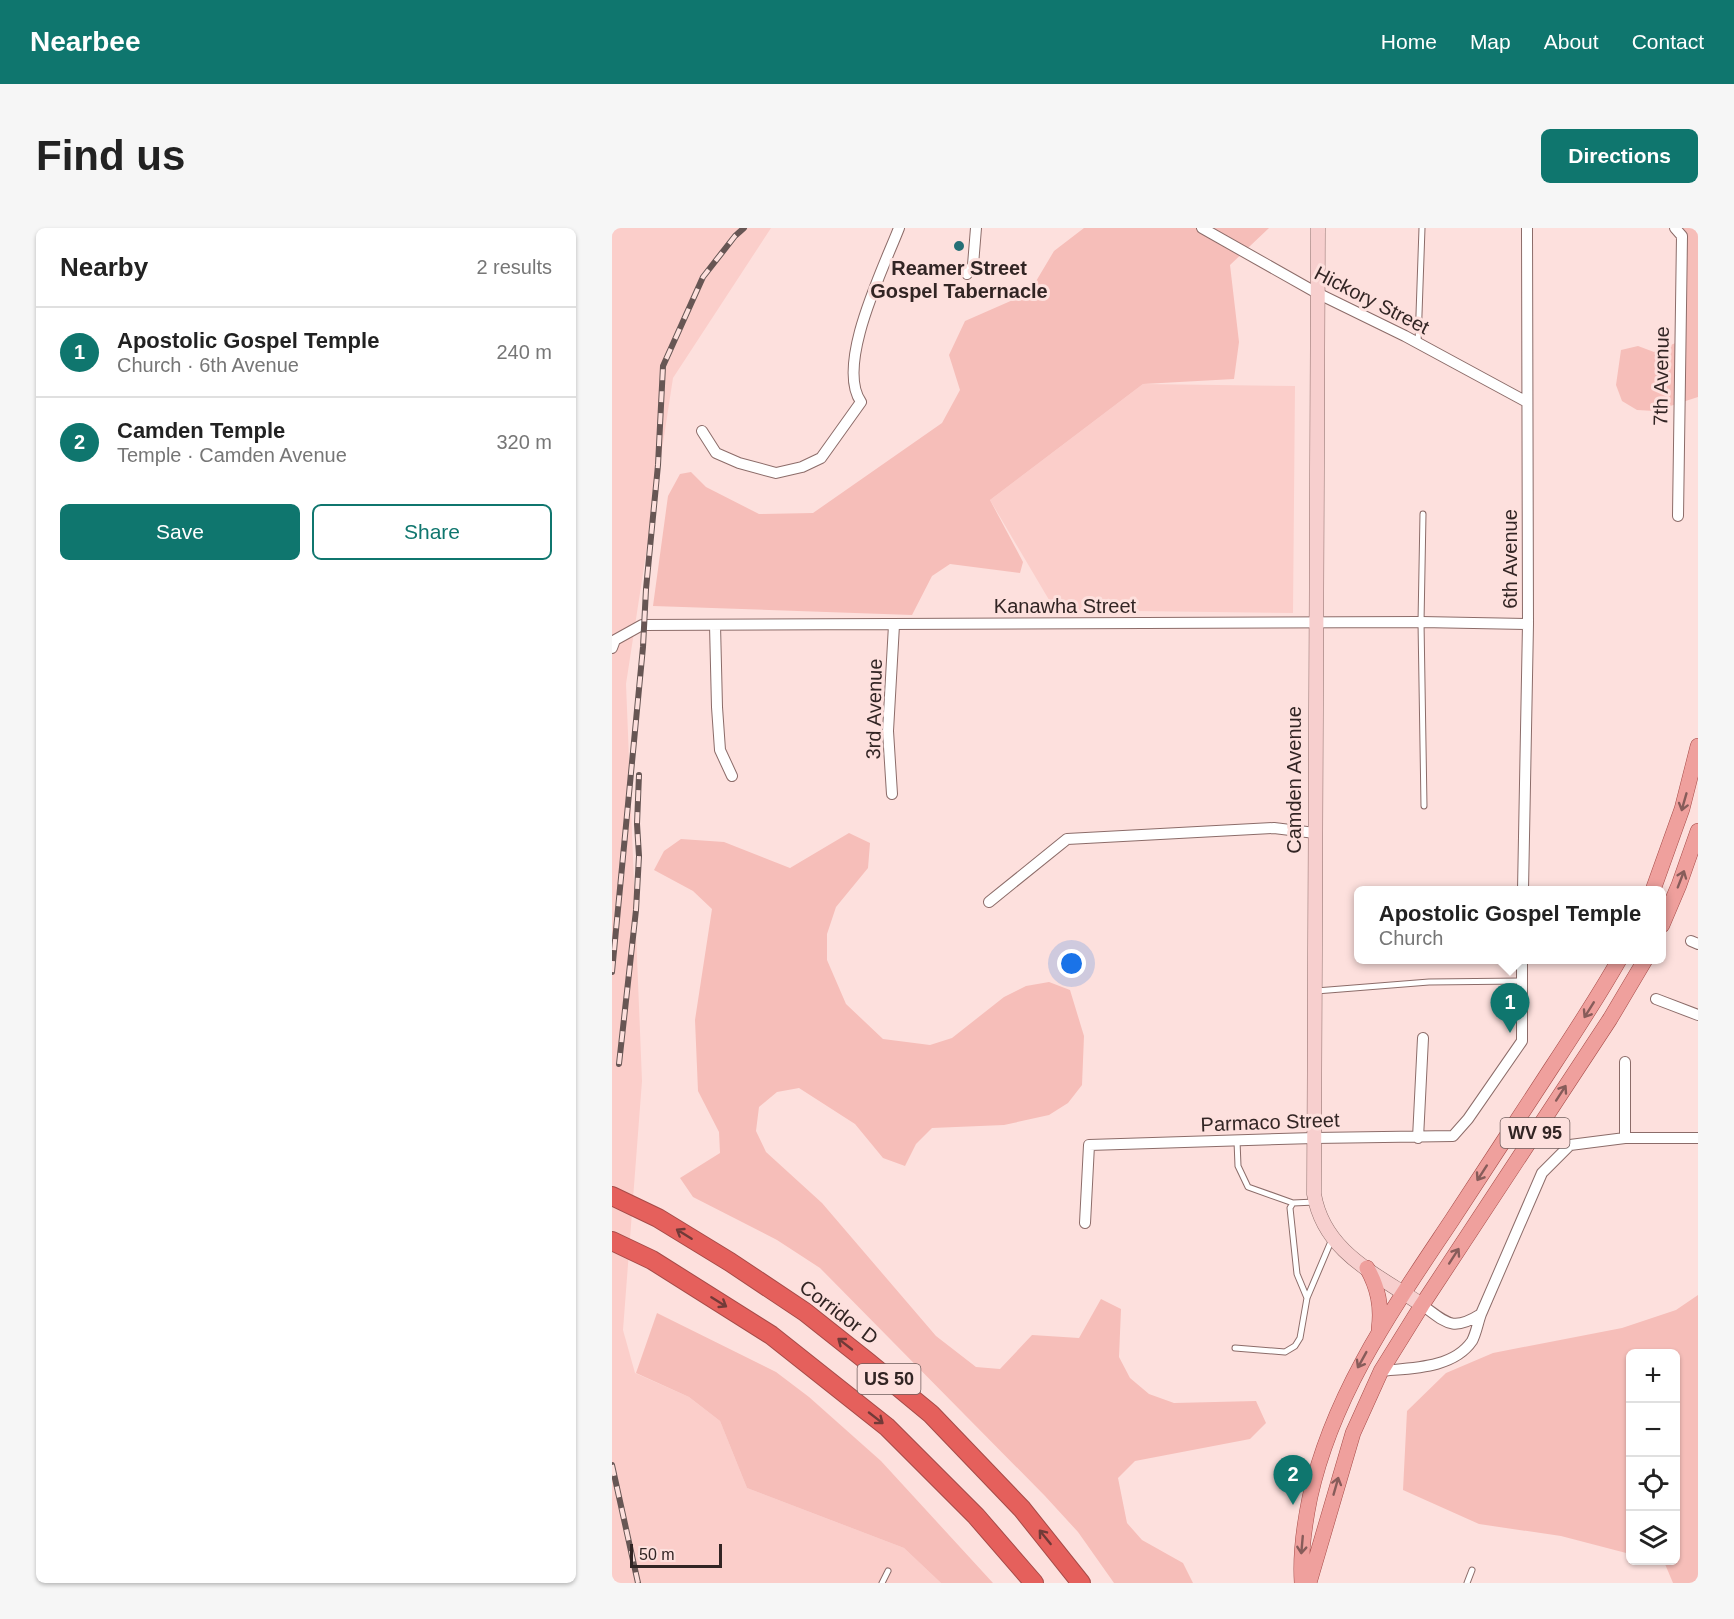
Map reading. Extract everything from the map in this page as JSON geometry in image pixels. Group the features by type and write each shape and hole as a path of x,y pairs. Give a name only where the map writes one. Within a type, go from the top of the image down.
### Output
{"highway":[{"name":"Corridor D","path":"612,1196 658,1218 805,1312 931,1414 1022,1509 1081,1583"},
{"name":"US 50","path":"612,1241 652,1260 771,1335 887,1427 976,1516 1034,1583"}],"main road":[{"path":"1655,886 1682,809 1698,746"},
{"path":"1666,916 1698,831"},
{"name":"WV 95","path":"1302,1583 1303,1533 1317,1471 1347,1390 1403,1292 1586,1015 1617,964"},
{"name":"WV 95","path":"1309,1583 1353,1432 1381,1371 1643,964"},
{"path":"1367,1268 1381,1307 1379,1332"}],"street":[{"path":"702,431 716,453 740,463 776,473 802,467 822,458 861,402 854,387 854,354 864,316 899,228"},
{"path":"967,274 973,265 975,255 976,228"},
{"name":"Hickory Street","path":"1202,228 1317,293 1418,343 1527,402"},
{"name":"Camden Avenue","path":"1318,228 1315,1202 1318,1215 1332,1239 1345,1253 1422,1305"},
{"name":"6th Avenue","path":"1523,886 1528,624 1527,228"},
{"name":"7th Avenue","path":"1678,232 1678,516"},
{"name":"Kanawha Street","path":"612,648 615,640 642,625 1316,622 1528,624"},
{"path":"715,625 720,750 732,776"},
{"name":"3rd Avenue","path":"892,794 888,730 894,625"},
{"path":"989,902 1067,839 1274,828 1315,833"},
{"path":"1522,964 1523,981"},
{"name":"Parmaco Street","path":"1085,1223 1089,1145 1453,1136 1468,1119 1522,1041 1523,981"},
{"path":"1656,999 1698,1015"},
{"path":"1418,1138 1423,1038"},
{"path":"1625,1062 1625,1138"},
{"path":"1381,1371 1423,1367 1446,1360 1472,1341 1481,1314 1542,1173 1570,1145 1625,1138 1698,1138"},
{"path":"1422,1305 1449,1323 1459,1325 1481,1314"}],"lane":[{"path":"1418,343 1422,228"},
{"path":"1423,514 1421,622 1424,806"},
{"path":"1314,991 1429,982 1523,981"},
{"path":"1237,1141 1238,1166 1248,1187 1293,1203 1315,1202"},
{"path":"1293,1203 1290,1208 1297,1274 1307,1298"},
{"path":"1235,1348 1285,1352 1295,1346 1300,1338 1307,1298 1332,1239"},
{"path":"1467,1583 1472,1570"},
{"path":"882,1583 888,1571"}],"shaded area":[{"path":"612,228 771,228 673,378 626,684 642,1081 623,1330 635,1373 689,1397 720,1421 747,1488 904,1548 941,1583 612,1583"},
{"path":"1084,228 1269,228 1230,265 1239,342 1234,379 1143,384 990,500 1023,562 1020,573 950,564 932,576 912,615 653,606 668,496 680,474 691,472 706,487 759,514 813,513 942,423 960,390 949,355 965,321 1029,293 1054,251"},
{"path":"1680,228 1698,228 1698,397 1655,411 1637,410 1622,401 1616,385 1621,350 1638,346 1654,352 1685,339"},
{"path":"1143,384 1295,386 1293,613 1055,610 990,500"},
{"path":"849,833 870,843 868,868 836,907 827,934 827,960 846,1004 883,1039 930,1045 952,1038 1004,997 1026,986 1049,982 1070,990 1084,1036 1082,1085 1068,1103 1049,1115 1004,1125 932,1128 916,1144 905,1166 883,1158 855,1124 799,1088 777,1092 759,1107 756,1131 766,1152 822,1203 936,1336 976,1367 1000,1369 1032,1335 1079,1338 1101,1299 1121,1309 1119,1357 1130,1378 1149,1394 1174,1403 1256,1401 1266,1423 1250,1439 1135,1461 1118,1478 1127,1523 1142,1540 1183,1563 1193,1583 1114,1583 1078,1532 1045,1496 820,1268 777,1240 693,1197 680,1178 720,1153 719,1132 698,1091 695,1020 712,909 693,891 654,870 664,851 681,839 724,842 790,868"},
{"path":"1698,1295 1698,1583 1673,1583 1665,1565 1680,1565 1680,1349 1626,1349 1626,1553 1561,1536 1479,1524 1403,1490 1407,1411 1446,1373 1493,1353 1622,1328 1676,1310"},
{"path":"657,1313 776,1372 809,1397 881,1461 993,1583 941,1583 904,1548 747,1488 720,1421 689,1397 636,1373"}],"railway":[{"path":"612,972 643,647 658,465 663,366 703,277 744,228"},
{"path":"619,1064 636,910 639,775"},
{"path":"612,1465 638,1583"}],"place":[{"name":"Reamer Street Gospel Tabernacle","path":"959,246"},
{"name":"Apostolic Gospel Temple","path":"1510,1033"},
{"name":"Camden Temple","path":"1293,1505"}]}
